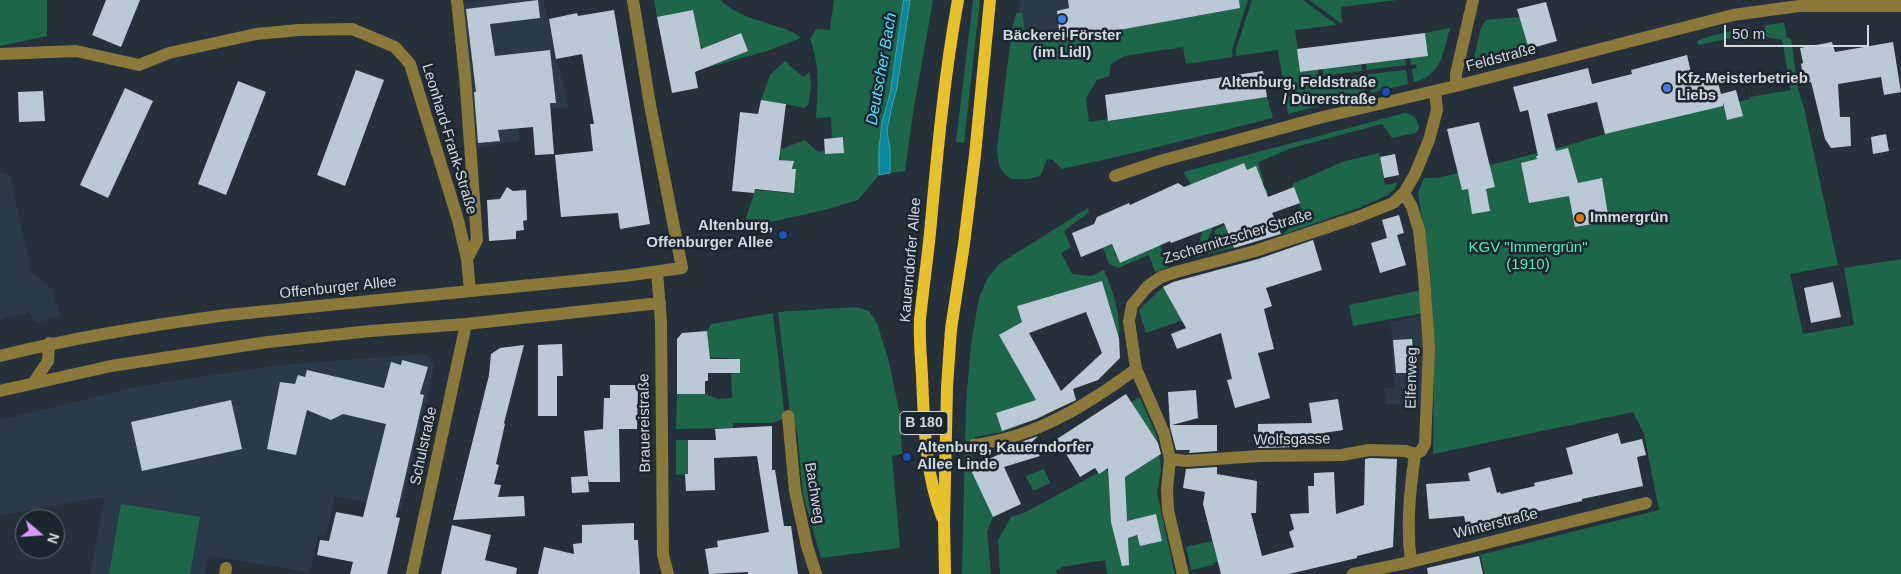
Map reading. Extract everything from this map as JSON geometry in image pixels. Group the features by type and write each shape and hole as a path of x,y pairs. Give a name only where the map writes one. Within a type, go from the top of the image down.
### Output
{"main road":[{"name":"Kauerndorfer Allee","path":"944,522 934,497 927,453 920,321 938,138 958,0"},
{"name":"Kauerndorfer Allee","path":"944,574 947,387 952,320 964,244 990,0"}],"street":[{"name":"Leonhard-Frank-Straße","path":"457,0 465,76 477,240 467,259"},
{"name":"Offenburger Allee","path":"0,356 49,343 227,315 682,268 650,105 633,0"},
{"path":"1456,86 1456,74 1473,0"},
{"name":"Feldstraße","path":"1115,176 1160,161 1284,127 1456,86 1733,15 1798,6 1901,6"},
{"name":"Leonhard-Frank-Straße","path":"0,54 76,51 139,65 169,53 199,45 256,34 299,30 352,29 395,47 410,64 458,220 467,259 470,291"},
{"name":"Zschernitzscher Straße","path":"1183,574 1168,510 1167,489 1170,460 1158,416 1136,369 1129,321 1132,305 1137,297 1154,282 1176,272 1255,251 1358,217 1393,203 1404,193 1415,174 1429,140 1437,110 1435,91"},
{"name":"Elfenweg","path":"1404,193 1412,207 1419,230 1429,348 1425,444 1421,450 1414,454 1408,542 1411,562"},
{"name":"Brauereistraße","path":"657,272 660,303 663,555 668,574"},
{"path":"0,391 111,366 249,345 370,331 466,324 660,303"},
{"name":"Schulstraße","path":"412,574 466,324"},
{"path":"34,382 48,361 49,343"},
{"path":"974,445 1000,441 1045,425 1071,413 1136,369"},
{"name":"Bachweg","path":"788,416 796,491 807,546 816,574"},
{"name":"Wolfsgasse","path":"1170,460 1342,455 1369,450 1406,451 1414,454"},
{"name":"Winterstraße","path":"1354,574 1411,562 1646,503"}],"shaded area":[{"path":"488,0 543,0 569,107 519,112 519,141 477,147 463,4"},
{"path":"1020,0 1241,0 1237,15 1026,55 1015,41"},
{"path":"0,172 10,175 31,271 52,289 60,316 36,323 29,312 0,320"},
{"path":"1423,315 1423,405 1386,404 1384,389 1394,387 1391,322"},
{"path":"424,354 430,358 434,366 401,510 335,496 326,536 318,534 310,572 209,556 205,574 90,574 105,497 35,509 15,509 15,512 0,515 0,420 140,386 281,365"}],"green space":[{"path":"0,0 47,0 47,36 0,46"},
{"path":"654,0 720,0 738,12 791,31 801,38 770,50 706,68 702,45 690,47 657,17","holes":["740,33 748,51 717,63 710,45"]},
{"path":"834,0 904,0 890,94 882,122 879,175 858,200 762,224 744,225 755,190 789,193 794,191 796,170 792,169 794,161 781,160 779,150 805,140 818,152 825,151 825,154 844,152 844,137 832,138 831,117 816,118 817,68 810,39 816,29 830,30"},
{"path":"910,0 933,0 905,171 890,173 890,149 887,131 897,87"},
{"path":"973,0 980,0 964,143 956,142"},
{"path":"1222,0 1248,0 1232,50 1233,57 1186,64 1183,47 1124,56 1111,64 1109,76 1097,80 1086,98 1089,122 1108,119 1109,121 1267,97 1273,118 1062,169 1053,160 1047,159 1041,175 1029,179 1012,179 1004,174 999,163 997,149 1012,30 1016,13 1022,13 1027,43 1077,37 1224,11"},
{"path":"1252,0 1303,0 1337,25 1295,30 1300,72 1318,70 1319,81 1363,75 1366,94 1288,114 1278,50 1236,56 1236,49"},
{"path":"1309,0 1397,0 1341,7 1342,24"},
{"path":"1521,17 1530,53 1485,65 1473,61 1481,28 1486,20"},
{"name":"KGV \"Immergrün\" (1910)","path":"1784,23 1787,38 1791,39 1798,89 1804,108 1838,265 1790,274 1803,334 1854,325 1844,268 1901,259 1901,574 1485,574 1480,555 1659,510 1644,434 1633,412 1433,454 1434,352 1430,269 1418,193 1424,178 1437,178 1458,173 1566,146 1605,134 1750,99 1748,85 1750,97 1791,90 1782,40 1765,37 1764,31 1766,25"},
{"path":"1749,27 1746,35 1698,45 1697,41 1710,36"},
{"path":"1450,28 1443,54 1436,68 1423,79 1414,82 1412,69 1417,68 1416,64 1411,65 1410,58 1428,56 1425,33"},
{"path":"1405,59 1406,65 1367,70 1366,64"},
{"path":"785,61 803,77 810,72 811,88 808,105 804,108 761,100 770,75"},
{"path":"1361,65 1362,71 1323,76 1323,69"},
{"path":"1406,70 1408,84 1371,93 1368,74"},
{"path":"1405,113 1417,120 1419,128 1416,133 1392,138 1382,124 1292,148 1258,162 1264,182 1253,186 1244,163 1191,184 1183,172"},
{"path":"1379,153 1385,185 1397,183 1394,190 1388,195 1361,207 1282,235 1303,215 1292,184 1345,161"},
{"path":"1266,188 1268,194 1217,216 1202,256 1196,257 1192,246 1201,241 1200,238 1212,211"},
{"path":"1088,208 1089,212 1064,231 1071,247 1061,253 1072,274 1091,276 1104,270 1116,303 1119,338 1102,281 1017,306 1022,322 1000,336 1045,416 1002,432 975,437 971,446 973,466 971,468 993,517 987,532 991,574 962,574 966,403 971,344 979,298 987,279 999,264"},
{"path":"1225,226 1233,248 1208,254 1216,229"},
{"path":"1112,245 1120,263 1160,245 1168,267 1155,272 1149,255 1118,268 1109,264 1103,248"},
{"path":"1163,287 1175,308 1186,319 1146,333 1139,310"},
{"path":"1422,290 1424,313 1353,326 1349,305"},
{"path":"855,307 869,311 877,323 888,358 900,415 902,454 892,456 900,548 821,558 803,495 798,439 790,412 778,312"},
{"path":"773,313 785,418 772,423 733,423 733,428 676,429 677,394 705,394 718,399 732,398 731,374 740,373 740,359 709,357 707,331 712,324"},
{"path":"1140,397 1157,437 1161,469 1157,493 1175,574 1107,574 1105,560 1061,567 1061,569 1056,570 1057,574 1000,574 998,540 1011,517 1024,513 1105,469 1108,471 1110,504 1126,503 1125,470 1143,466 1156,457 1151,451 1131,402"},
{"path":"676,440 688,440 688,474 676,475"},
{"path":"1044,469 1050,483 1033,491 1026,476"},
{"path":"121,504 200,517 190,574 109,574"},
{"path":"1212,541 1218,562 1191,570 1186,547"}],"water":[{"path":"904,0 910,0 897,87 887,131 890,149 890,173 879,175 882,122 890,94"}],"building":[{"path":"106,0 140,0 121,47 92,35"},
{"path":"538,0 540,18 490,24 495,56 550,50 556,103 550,103 554,154 535,155 533,127 498,130 500,141 478,143 474,92 476,92 466,9"},
{"path":"1068,0 1239,0 1240,8 1097,34 1060,38 1057,11 1069,8"},
{"path":"1546,2 1557,41 1529,49 1517,9"},
{"path":"614,10 650,224 620,229 618,213 561,217 555,155 593,151 590,124 594,124 582,54 556,59 549,19 577,13 578,16"},
{"path":"693,10 701,49 741,33 748,51 695,72 698,88 672,93 657,17"},
{"path":"1425,33 1428,56 1300,72 1297,49"},
{"path":"1832,42 1835,52 1893,42 1901,92 1884,95 1881,77 1838,84 1840,117 1850,117 1851,146 1831,148 1825,139 1811,82 1804,83 1800,48"},
{"path":"1687,55 1694,85 1717,79 1721,94 1736,90 1743,116 1727,120 1723,102 1723,106 1605,134 1597,102 1547,114 1556,151 1568,148 1578,183 1602,178 1609,221 1575,227 1569,196 1529,203 1521,163 1537,159 1536,156 1538,156 1528,110 1520,112 1513,87 1588,68 1592,84 1632,74 1631,70"},
{"path":"356,70 384,80 345,186 317,175"},
{"path":"1263,71 1267,97 1108,121 1105,95"},
{"path":"238,81 266,92 226,195 198,184"},
{"path":"125,88 153,101 108,198 80,185"},
{"path":"43,91 45,121 19,122 18,92"},
{"path":"761,100 786,104 779,160 794,161 792,169 796,169 794,193 755,189 754,193 732,191 740,112 758,114"},
{"path":"1479,122 1495,187 1486,189 1490,211 1472,214 1468,189 1462,190 1447,129"},
{"path":"1886,134 1889,151 1873,154 1871,137"},
{"path":"843,137 844,153 825,154 824,139"},
{"path":"1395,154 1399,175 1384,178 1380,157"},
{"path":"1244,163 1247,170 1256,166 1268,197 1294,187 1300,203 1272,213 1281,234 1234,248 1224,223 1171,243 1170,241 1120,263 1112,244 1081,257 1072,233 1094,224 1097,217 1129,203 1130,205 1178,183 1184,187"},
{"path":"507,187 513,191 526,190 527,220 523,221 524,230 516,231 516,239 489,241 487,200 500,199"},
{"path":"1399,215 1404,233 1397,235 1406,265 1380,273 1371,243 1387,238 1382,220"},
{"path":"1313,240 1322,270 1266,288 1272,306 1264,309 1274,349 1258,353 1270,398 1235,408 1227,380 1232,379 1221,333 1177,349 1171,334 1186,328 1163,287 1173,282 1258,259"},
{"path":"1102,281 1119,338 1120,358 1098,380 1073,389 1076,400 1036,419 1002,431 996,413 1036,400 999,335 1022,322 1017,306","holes":["1086,312 1102,353 1061,391 1029,333"]},
{"path":"1833,282 1841,317 1811,323 1804,288"},
{"path":"707,331 710,359 740,359 740,373 708,373 708,381 705,381 705,394 677,394 677,339 682,333"},
{"path":"1412,339 1415,373 1396,373 1393,340"},
{"path":"562,344 563,376 557,376 557,416 538,416 538,345"},
{"path":"524,345 504,423 496,464 499,465 494,484 501,485 498,497 524,496 525,516 453,520 489,375 491,354 500,348"},
{"path":"402,360 428,367 420,394 424,395 396,517 400,518 387,574 350,574 353,562 317,555 320,540 329,541 336,512 363,517 386,424 343,414 331,420 307,410 296,455 267,449 280,382 295,384 298,375 305,377 307,370 384,388 391,362 401,365"},
{"path":"610,385 638,385 637,429 619,429 620,482 589,482 588,479 589,492 572,493 571,477 588,476 584,431 603,429 604,398 610,398"},
{"path":"1196,390 1198,418 1172,425 1217,425 1217,451 1189,453 1190,450 1176,450 1170,427 1168,392"},
{"path":"1126,394 1158,443 1161,454 1125,477 1127,521 1156,514 1162,541 1140,546 1137,535 1128,538 1129,565 1122,566 1111,522 1108,468 1099,474 1095,468 1080,477 1057,439"},
{"path":"1338,399 1343,430 1297,437 1297,447 1258,448 1258,424 1312,423 1309,403"},
{"path":"231,400 242,449 142,471 131,422"},
{"path":"772,426 772,470 775,470 784,526 791,526 798,574 748,574 748,572 709,574 705,549 718,547 717,541 769,532 757,456 714,458 715,490 686,491 685,474 688,474 688,440 716,440 715,429"},
{"path":"1618,433 1621,444 1642,439 1646,455 1637,457 1643,486 1582,499 1582,501 1467,528 1464,516 1429,519 1426,484 1470,481 1468,473 1490,467 1497,493 1500,492 1501,494 1535,486 1534,483 1573,474 1566,448"},
{"path":"1038,436 1030,444 1040,456 1004,467 1021,504 993,517 970,468 1008,450 1007,447"},
{"path":"1365,459 1397,459 1393,547 1357,556 1357,558 1289,574 1221,574 1203,504 1205,492 1183,488 1186,469 1217,467 1217,474 1257,481 1256,513 1251,513 1262,556 1294,547 1289,532 1294,529 1290,514 1309,513 1308,486 1314,486 1314,473 1334,472 1336,514 1364,505"},
{"path":"634,523 634,540 638,540 640,574 538,574 544,547 574,554 573,544 582,543 582,525"},
{"path":"452,525 491,535 485,560 517,568 516,574 441,574"},
{"path":"1479,556 1483,574 1428,574 1427,568"}],"place":[{"name":"Bäckerei Förster (im Lidl)","path":"1062,19"},
{"name":"Kfz-Meisterbetrieb Liebs","path":"1667,88"},
{"name":"Altenburg, Feldstraße / Dürerstraße","path":"1386,92"},
{"name":"Immergrün","path":"1580,218"},
{"name":"Altenburg, Offenburger Allee","path":"783,235"},
{"name":"Altenburg, Kauerndorfer Allee Linde","path":"907,457"}],"water label":[{"name":"Deutscher Bach","path":"882,69"}]}
